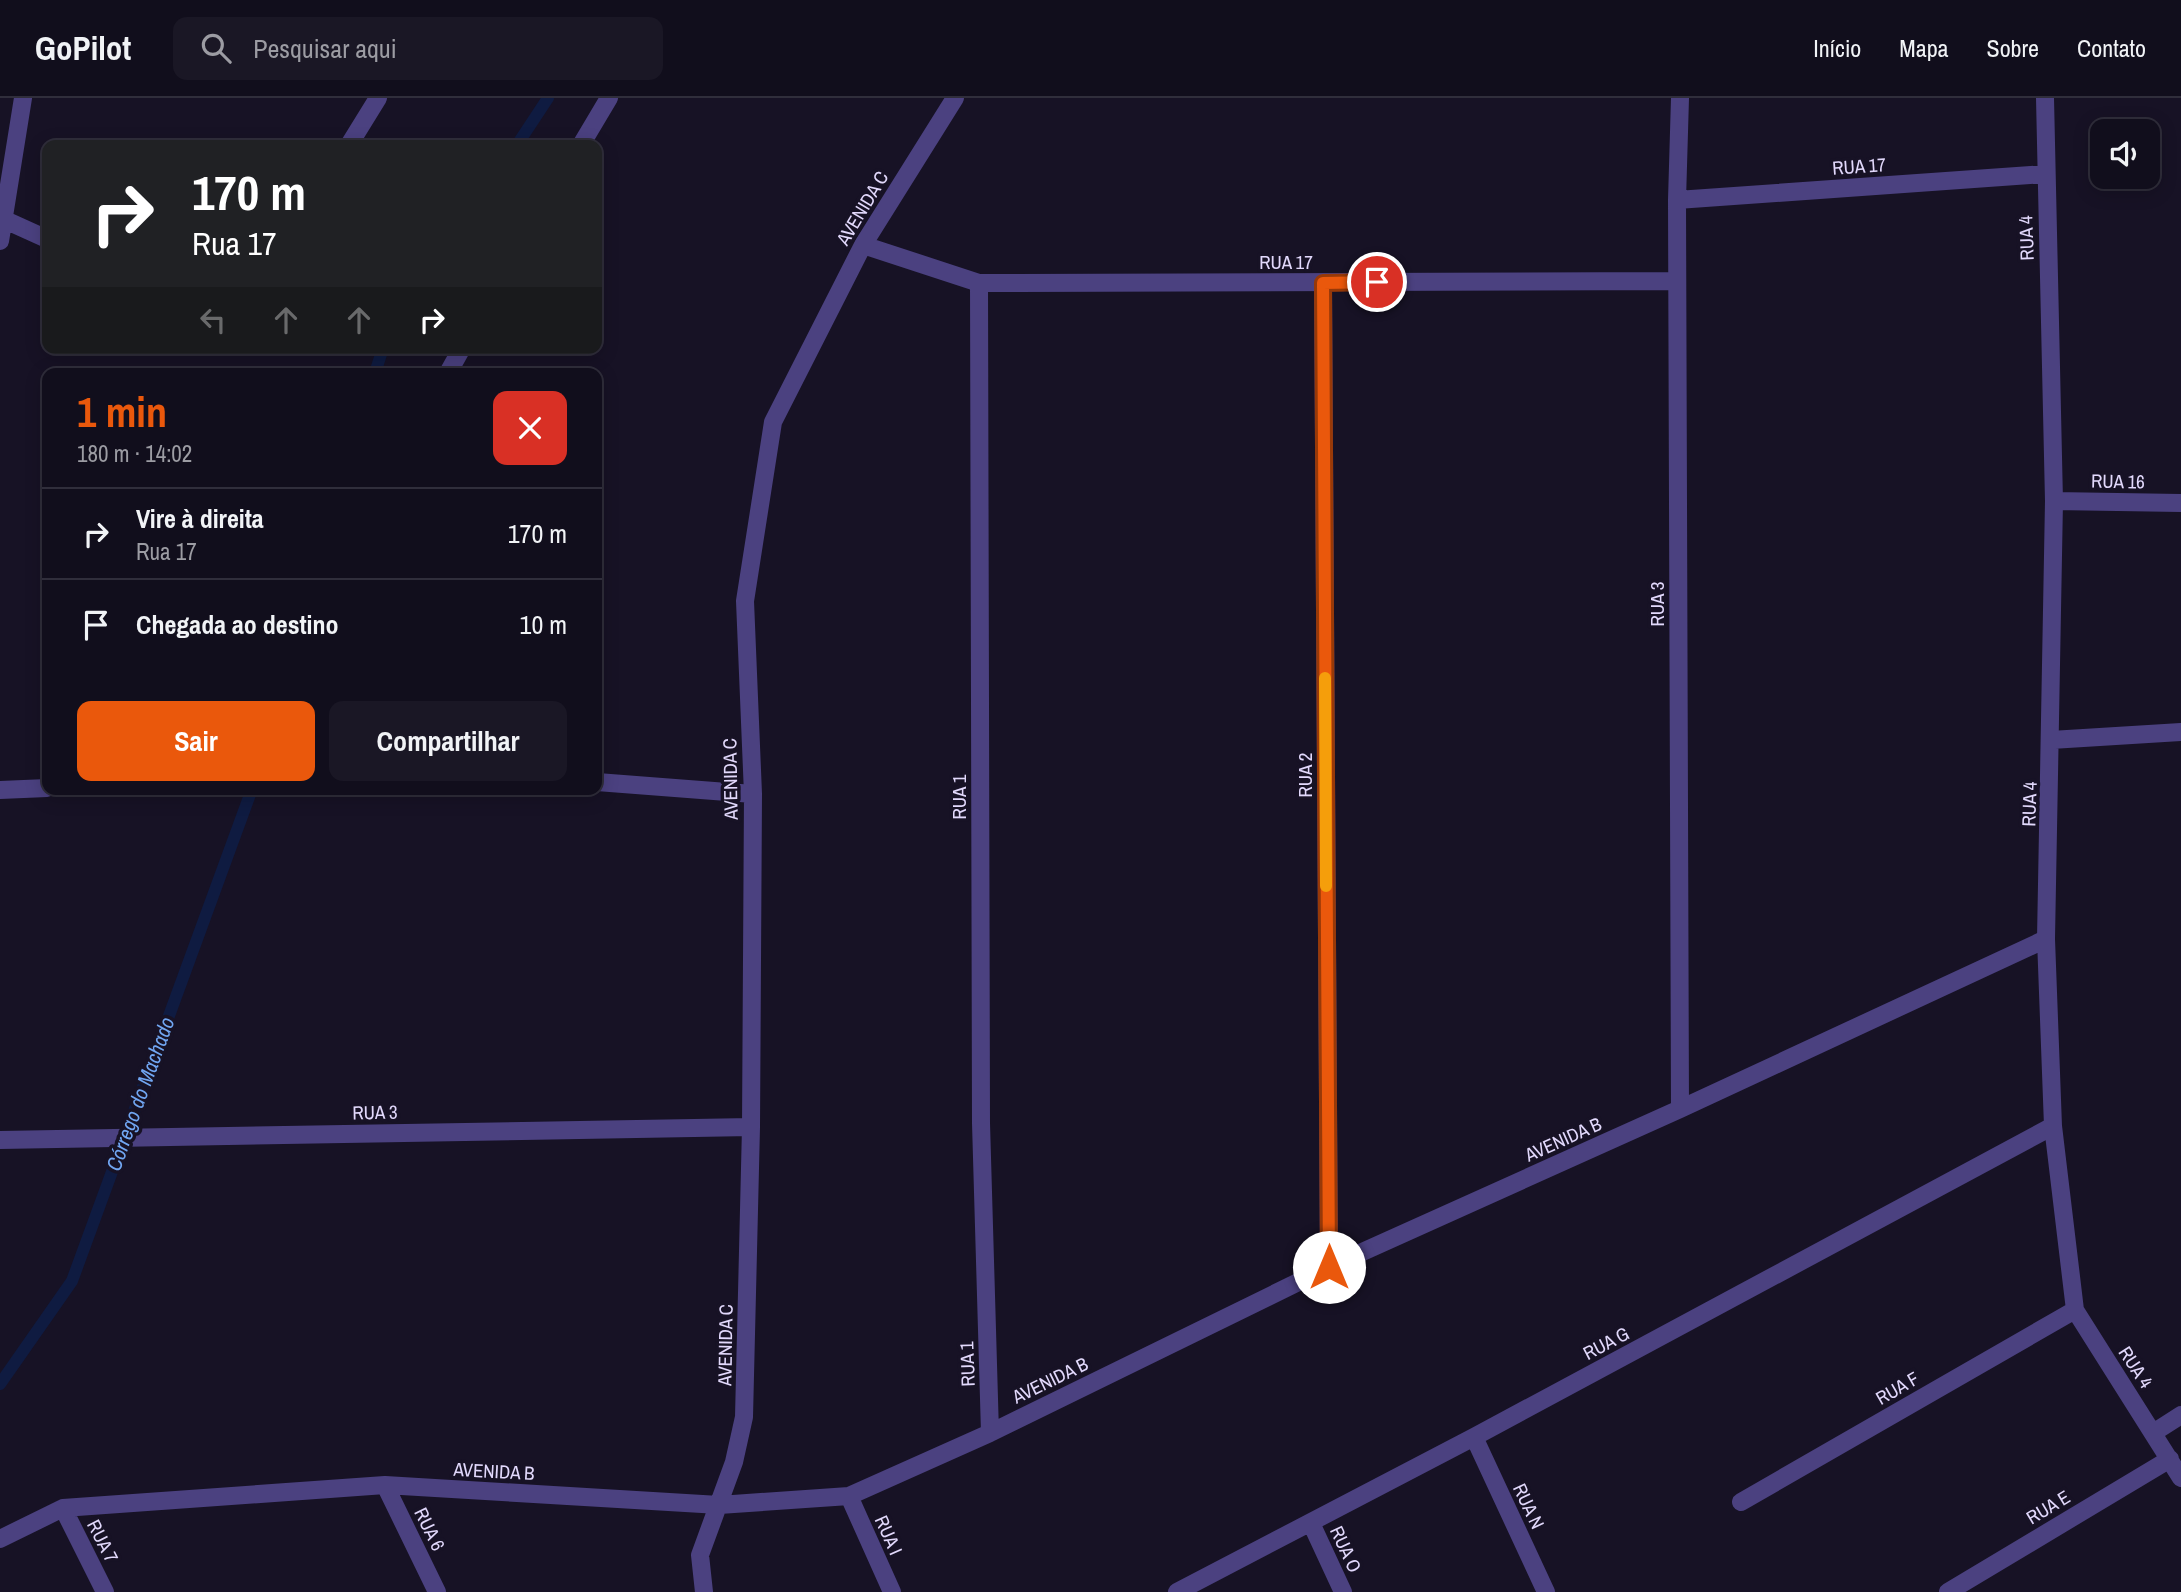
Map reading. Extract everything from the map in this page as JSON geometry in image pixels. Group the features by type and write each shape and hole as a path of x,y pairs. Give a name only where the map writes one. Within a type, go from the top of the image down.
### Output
{"street":[{"path":"0,240 23,98"},
{"path":"352,140 378,98"},
{"path":"584,140 609,98"},
{"name":"AVENIDA C","path":"704,1592 701,1555 734,1462 744,1417 751,1127 753,793 745,601 773,422 863,244 955,98"},
{"name":"RUA 3","path":"1680,1109 1677,200 1681,98"},
{"name":"RUA 4","path":"2045,98 2054,501 2046,939 2053,1126 2074,1310 2181,1478"},
{"name":"RUA 17","path":"1677,200 2045,174"},
{"path":"5,220 42,237"},
{"path":"863,244 979,283"},
{"name":"RUA 17","path":"979,283 1677,281"},
{"name":"RUA 1","path":"979,283 981,1122 990,1433"},
{"name":"RUA 2","path":"1323,283 1329,1267"},
{"name":"RUA 16","path":"2054,501 2181,503"},
{"path":"2051,740 2181,732"},
{"path":"602,782 753,793"},
{"path":"0,790 42,788"},
{"name":"AVENIDA B","path":"0,1539 63,1508 385,1485 719,1505 849,1496 990,1433 1329,1267 1680,1109 2046,939"},
{"name":"RUA G","path":"1177,1592 1474,1437 2053,1126"},
{"name":"RUA 3","path":"0,1140 751,1127"},
{"name":"RUA F","path":"1741,1502 2074,1310"},
{"path":"2153,1433 2181,1415"},
{"name":"RUA N","path":"1474,1437 1546,1592"},
{"name":"RUA E","path":"1948,1592 2170,1459"},
{"name":"RUA 6","path":"385,1485 437,1592"},
{"name":"RUA I","path":"849,1496 892,1592"},
{"name":"RUA 7","path":"63,1508 105,1592"},
{"name":"RUA O","path":"1311,1523 1343,1592"}],"waterway":[{"name":"Córrego do Machado","path":"520,140 548,98"},
{"name":"Córrego do Machado","path":"377,368 381,354"},
{"name":"Córrego do Machado","path":"0,1384 72,1281 250,795"}],"slow traffic":[{"path":"1325,678 1326,886"}],"route":[{"path":"1329,1267 1323,283 1377,282"}]}
